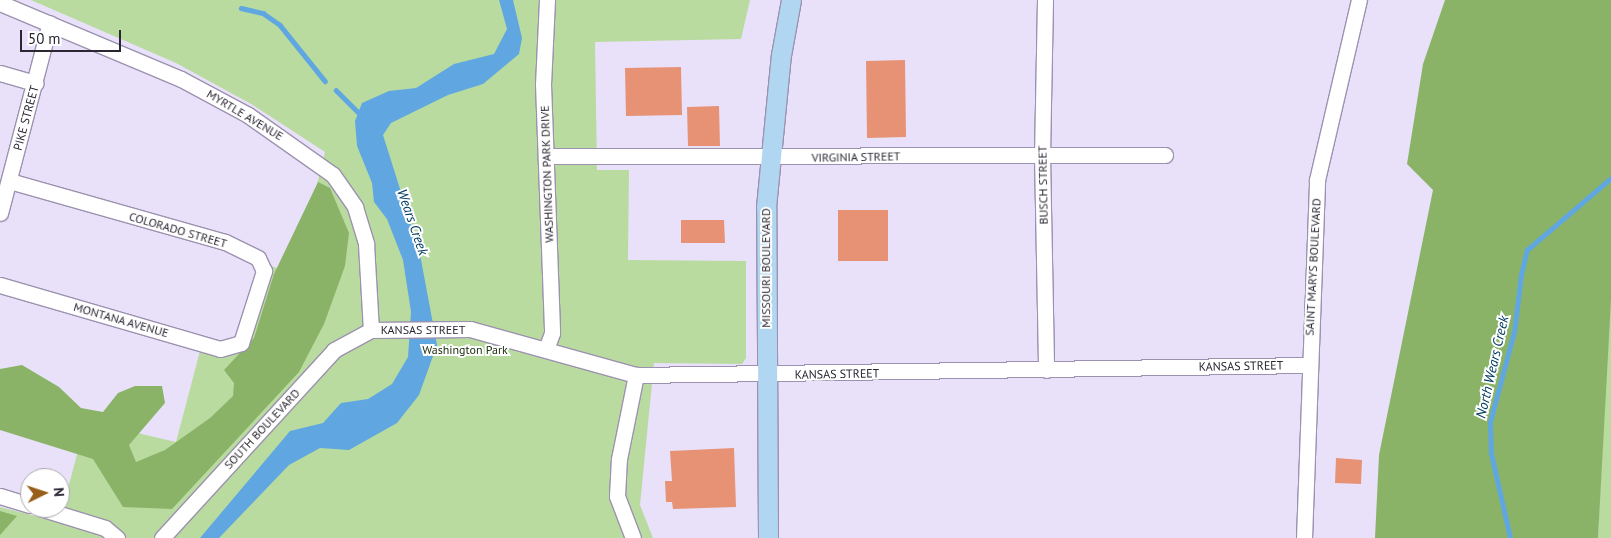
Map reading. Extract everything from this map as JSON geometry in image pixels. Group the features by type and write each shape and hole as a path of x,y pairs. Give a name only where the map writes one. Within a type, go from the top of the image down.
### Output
{"main road":[{"name":"MISSOURI BOULEVARD","path":"768,538 768,159 791,0"}],"street":[{"name":"WASHINGTON PARK DRIVE","path":"547,0 544,84 552,333 547,347"},
{"name":"BUSCH STREET","path":"1046,0 1042,155 1046,370"},
{"name":"SAINT MARYS BOULEVARD","path":"1304,538 1317,180 1359,0"},
{"name":"MYRTLE AVENUE","path":"0,3 50,22 190,83 248,115 333,175 355,207 366,244 371,330"},
{"name":"PIKE STREET","path":"0,213 36,83 50,22"},
{"path":"0,73 36,83"},
{"name":"VIRGINIA STREET","path":"547,156 768,159 1165,155"},
{"name":"COLORADO STREET","path":"9,181 225,242 258,258 264,271 241,343"},
{"name":"MONTANA AVENUE","path":"0,285 220,349 241,343"},
{"name":"KANSAS STREET","path":"371,330 455,328 547,347 636,375 768,375 1309,365"},
{"name":"SOUTH BOULEVARD","path":"162,538 334,350 371,330"},
{"path":"633,538 620,513 617,489 636,375"},
{"path":"0,496 20,502"},
{"path":"70,517 105,528 117,538"}],"green space":[{"name":"Washington Park","path":"31,0 750,0 741,39 595,42 597,170 629,170 628,260 746,261 746,358 742,364 654,363 640,505 653,538 0,538 0,507 20,512 20,518 43,518 59,522 60,518 70,518 70,481 86,421 176,442 200,351 234,350 264,292 270,266 295,273 325,152 253,105 176,63"},
{"path":"1445,0 1611,0 1611,300 1598,538 1375,538 1379,455 1433,190 1407,164 1423,64"},
{"path":"318,182 330,188 349,233 345,266 324,324 299,372 172,509 123,507 93,459 0,430 0,369 22,365 59,387 81,408 103,412 118,393 135,386 162,386 165,403 129,445 136,462 165,450 210,418 233,396 234,383 224,370 254,338 274,274"},
{"path":"1611,300 1611,538 1598,538 1608,321"},
{"path":"0,511 17,516 0,535"}],"water":[{"path":"499,0 513,0 522,38 519,54 483,84 448,95 391,123 383,135 419,249 437,345 419,395 397,423 349,450 320,448 289,465 219,538 200,538 290,431 323,423 341,403 368,399 392,384 408,357 411,312 403,260 387,219 374,202 372,183 357,146 355,121 362,103 389,91 416,88 454,64 494,54 507,29"}],"building":[{"path":"905,60 906,137 867,138 866,61"},
{"path":"681,67 682,115 626,116 625,68"},
{"path":"719,106 720,146 688,146 687,107"},
{"path":"838,210 888,210 888,261 838,261"},
{"path":"681,220 724,220 725,243 681,243"},
{"path":"734,448 736,507 673,509 672,502 666,502 665,481 672,481 670,451"},
{"path":"1336,458 1362,460 1361,484 1335,483"}],"waterway":[{"path":"241,8 263,13 280,25 325,81"},
{"path":"336,90 361,115"},
{"name":"North Wears Creek","path":"1510,538 1491,454 1490,422 1514,332 1521,275 1527,250 1611,178"}],"water label":[{"name":"Wears Creek","path":"413,222"}]}
